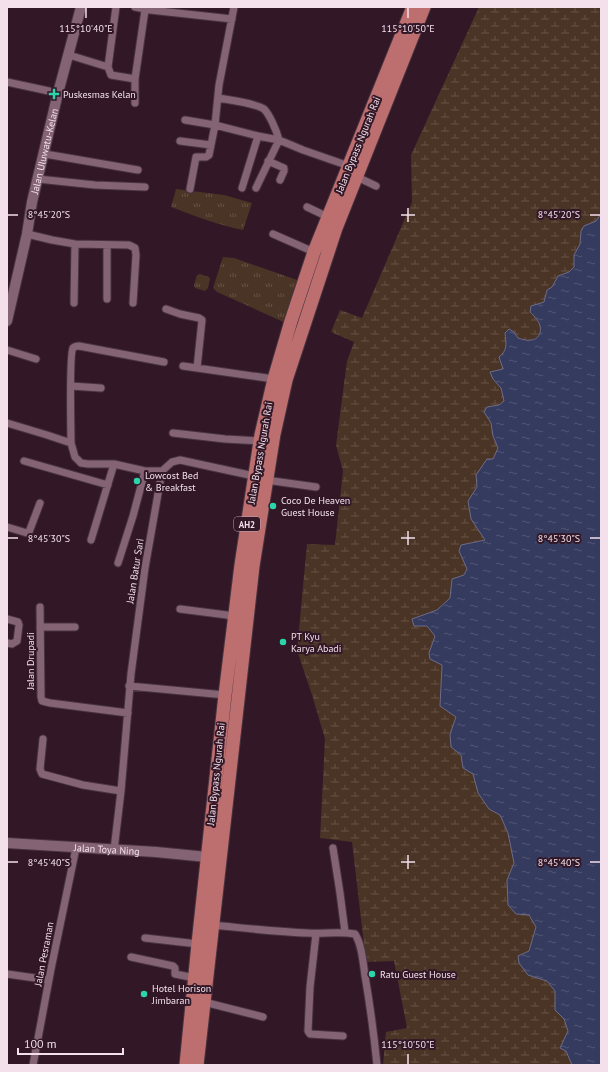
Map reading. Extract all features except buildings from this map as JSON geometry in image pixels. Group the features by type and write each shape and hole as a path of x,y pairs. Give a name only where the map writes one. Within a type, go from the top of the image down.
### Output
{"highway":[{"name":"Jalan Bypass Ngurah Rai","path":"197,1065 212,925 213,857 225,695 234,618 260,478 274,434 286,380 353,172 413,7"},
{"name":"Jalan Bypass Ngurah Rai","path":"186,1065 198,944 213,857 253,566 260,478 260,441 274,379 291,321 314,252 328,217 353,172 424,7"}],"street":[{"name":"Jalan Uluwatu-Kelan","path":"7,320 27,234 32,202 45,154 58,93 81,7"},
{"path":"116,7 108,67 111,75 135,79"},
{"path":"135,7 232,19"},
{"path":"190,189 196,157 208,156 211,145 234,7"},
{"path":"135,103 135,79 149,9"},
{"path":"69,55 108,67"},
{"path":"7,82 58,93"},
{"path":"218,98 251,104 262,108 270,119 279,140"},
{"path":"185,120 215,125 279,140 353,172 376,186"},
{"path":"242,188 258,136"},
{"path":"256,188 279,140"},
{"path":"180,141 211,145"},
{"path":"45,154 138,170"},
{"path":"268,161 284,168 280,180"},
{"path":"38,180 95,185 145,187"},
{"path":"307,207 328,217"},
{"path":"27,234 75,244 133,246 136,255 133,303"},
{"path":"273,234 314,252"},
{"path":"74,303 75,244"},
{"path":"106,299 107,245"},
{"path":"166,309 202,320 197,368"},
{"path":"164,362 81,346 74,347 72,350 71,443 75,458 81,463 114,464 145,471 162,471 172,462 180,460 260,478 316,487"},
{"path":"7,350 36,359"},
{"path":"183,366 274,379"},
{"path":"71,386 101,388"},
{"path":"7,423 71,443"},
{"path":"173,433 225,439 260,441"},
{"path":"24,461 108,485"},
{"path":"91,540 114,464"},
{"path":"118,564 145,471"},
{"name":"Jalan Batur Sari","path":"129,686 145,568 162,471"},
{"path":"7,528 27,533 30,531 40,503"},
{"name":"Jalan Drupadi","path":"40,607 42,701 128,713"},
{"path":"180,609 227,615 234,618"},
{"path":"7,619 16,621 19,625 17,641 12,644 7,643"},
{"path":"40,627 75,627"},
{"path":"114,850 121,791 129,686 225,695"},
{"path":"43,739 40,769 42,774 83,785 121,791"},
{"name":"Jalan Toya Ning","path":"7,843 213,857"},
{"name":"Jalan Pesraman","path":"33,1065 76,848"},
{"path":"333,848 345,932"},
{"path":"212,925 282,932 316,934 345,932 355,934 360,944 372,1019 377,1065"},
{"path":"316,934 310,987 308,1031 310,1034 343,1036"},
{"path":"145,938 198,944"},
{"path":"131,957 173,966 175,968 175,974 195,978"},
{"path":"7,974 49,980"},
{"path":"204,1002 263,1017"}],"green space":[{"path":"479,7 601,7 601,214 596,221 584,226 581,231 580,244 574,255 574,267 569,272 558,276 552,287 547,290 544,302 530,312 538,320 541,326 539,335 533,340 524,340 518,338 514,332 505,333 505,349 499,357 503,369 491,372 493,379 501,388 504,401 499,405 487,407 493,436 498,448 468,501 471,519 485,540 459,551 467,568 464,575 452,579 450,598 437,610 427,626 435,636 429,653 430,659 442,665 440,706 456,717 450,734 451,747 461,755 463,768 473,774 478,793 489,809 500,815 508,833 514,863 507,880 516,914 529,915 536,926 529,951 519,956 528,975 547,981 555,991 555,1010 564,1019 568,1031 560,1048 566,1051 572,1065 383,1065 386,1032 407,1028 394,961 366,962 352,842 320,838 325,739 297,650 307,544 335,545 343,471 336,445 347,361 354,342 331,332 340,310 362,318 412,202 411,155"},
{"path":"176,189 224,195 252,203 243,230 216,223 171,207"},
{"path":"223,257 234,258 300,281 288,324 217,292 213,288"},
{"path":"200,274 209,277 210,279 208,288 205,291 195,288 194,285 197,275"}],"water":[{"path":"601,214 601,1065 572,1065 566,1051 560,1048 568,1031 564,1019 555,1010 555,991 547,981 528,975 519,963 518,956 529,951 536,927 529,915 516,914 508,905 507,880 514,863 508,833 500,815 489,809 478,793 473,774 463,768 461,755 451,747 450,734 456,717 440,706 442,665 430,659 429,653 435,636 427,626 414,626 412,619 437,610 450,598 452,579 464,575 467,569 459,551 461,545 485,540 471,519 468,501 477,487 476,475 487,459 493,459 498,448 493,436 491,423 484,412 487,407 499,405 504,401 501,388 493,379 490,372 503,369 499,357 505,349 505,333 509,329 514,332 518,338 526,340 536,339 539,335 540,326 530,312 531,306 544,302 547,290 552,287 558,276 569,272 574,267 574,255 580,244 581,231 584,226 596,221"}],"place":[{"name":"Puskesmas Kelan","path":"54,94"},
{"name":"Lowcost Bed & Breakfast","path":"137,481"},
{"name":"Coco De Heaven Guest House","path":"273,506"},
{"name":"PT Kyu Karya Abadi","path":"283,642"},
{"name":"Ratu Guest House","path":"372,974"},
{"name":"Hotel Horison Jimbaran","path":"144,994"}]}
